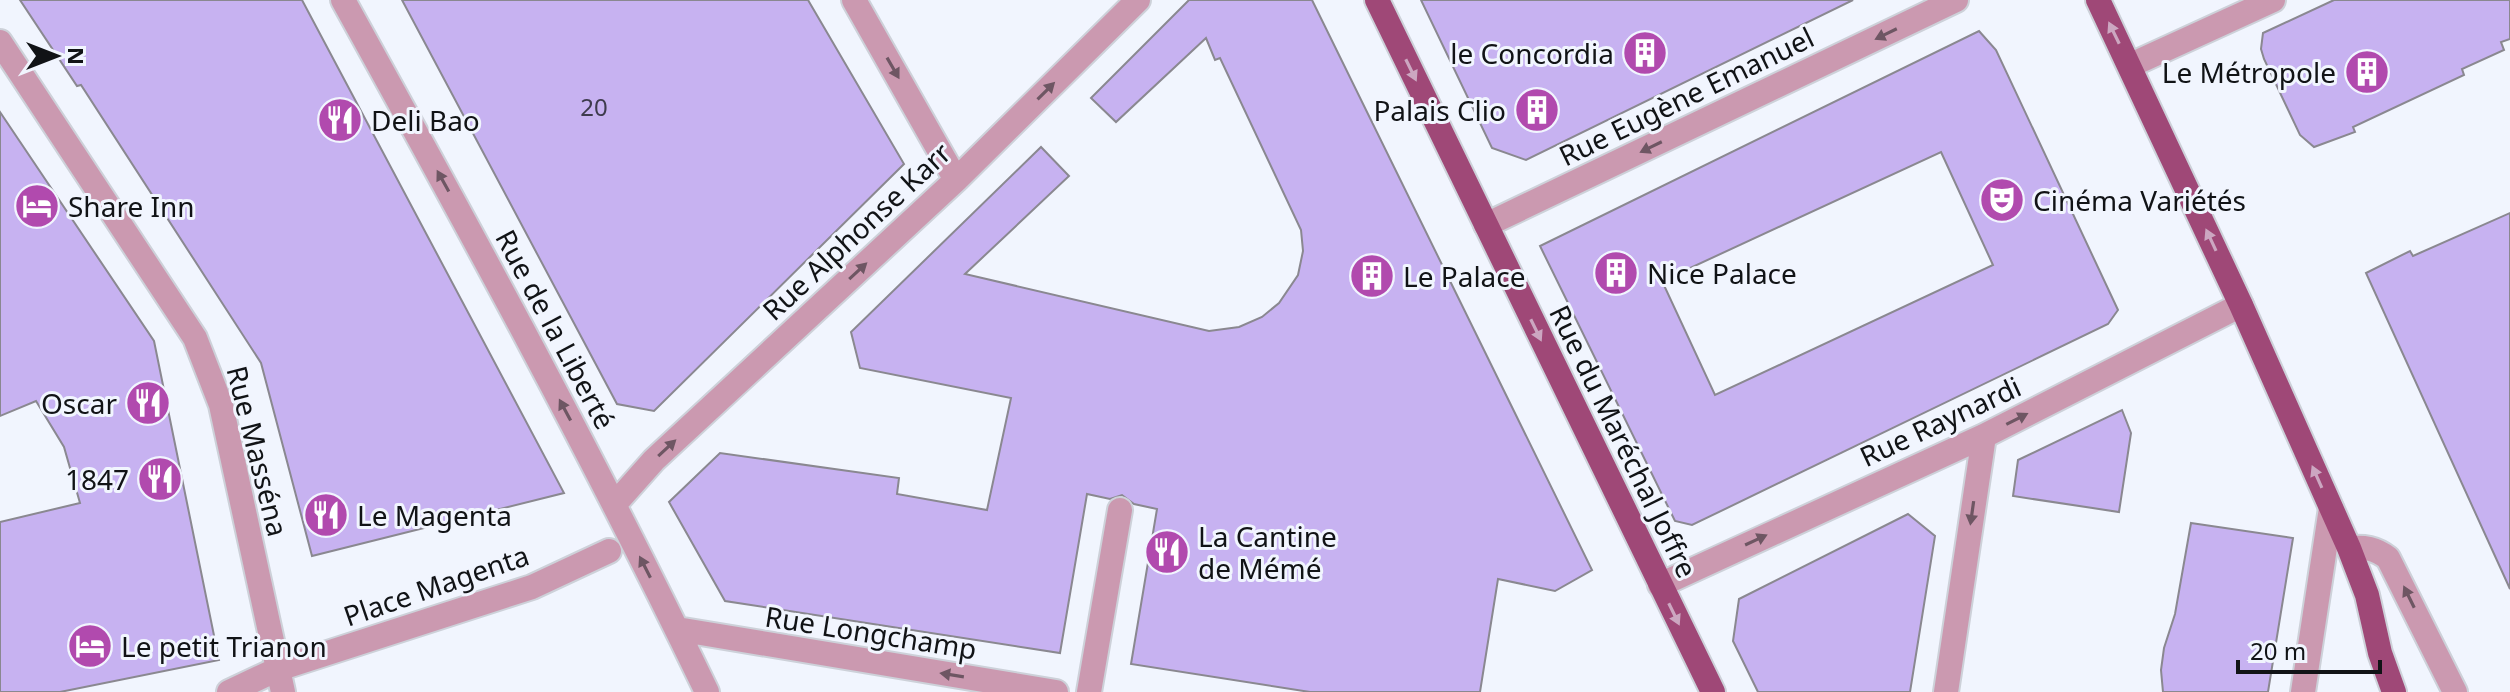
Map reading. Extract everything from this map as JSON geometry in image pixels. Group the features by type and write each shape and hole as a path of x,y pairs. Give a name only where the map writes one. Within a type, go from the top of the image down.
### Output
{"main road":[{"name":"Rue du Maréchal Joffre","path":"1377,0 1713,692"},
{"path":"2098,0 2241,305 2349,548 2367,595 2380,653 2394,692"}],"street":[{"name":"Rue de la Liberté","path":"343,0 448,190 614,505 707,692"},
{"path":"854,0 956,180"},
{"name":"Rue Alphonse Karr","path":"614,505 654,460 956,180 1138,0"},
{"name":"Rue Eugène Emanuel","path":"1486,225 1956,0"},
{"path":"2131,65 2273,0"},
{"name":"Rue Masséna","path":"0,42 195,338 221,405 281,680"},
{"name":"Rue Raynardi","path":"1660,585 1984,436 2241,305"},
{"path":"1946,692 1984,436"},
{"path":"2303,692 2331,508"},
{"path":"1089,692 1120,510"},
{"path":"2349,548 2378,550 2388,558 2455,692"},
{"name":"Place Magenta","path":"229,692 281,680 532,587 609,551"},
{"name":"Rue Longchamp","path":"677,629 1056,692"}],"building":[{"path":"20,0 302,0 564,493 312,556 261,363 81,85 77,86"},
{"path":"402,0 808,0 904,164 654,411 617,404"},
{"path":"1189,0 1312,0 1592,570 1555,591 1498,579 1480,692 1310,692 1131,664 1157,509 1134,504 1122,495 1110,499 1087,494 1060,653 725,601 669,502 720,453 899,478 897,494 987,510 1011,398 860,368 851,332 1041,147 1069,176 965,274 1209,331 1239,327 1262,317 1279,303 1298,275 1303,251 1301,230 1220,58 1215,60 1206,38 1116,122 1091,98"},
{"path":"1421,0 1853,0 1526,160 1492,148"},
{"name":"Le Métropole","path":"2334,0 2510,0 2510,39 2501,42 2504,50 2462,69 2464,75 2353,127 2355,132 2314,147 2300,135 2264,59 2261,49 2263,33"},
{"name":"Nice Palace","path":"1979,31 1996,50 2118,310 2108,324 1692,525 1675,521 1540,246","holes":["1941,152 1993,265 1715,395 1662,281"]},
{"path":"0,112 154,341 219,660 60,692 0,692 0,522 80,503 64,447 36,401 0,416"},
{"path":"2510,213 2510,589 2366,273 2410,251 2413,256"},
{"path":"2122,410 2131,433 2119,512 2013,496 2018,460"},
{"path":"1908,514 1935,536 1910,692 1758,692 1733,641 1739,599"},
{"path":"2191,523 2293,538 2268,692 2163,692 2161,670 2164,648 2175,614"}],"place":[{"name":"le Concordia","path":"1645,53"},
{"name":"Le Métropole","path":"2367,72"},
{"name":"Palais Clio","path":"1537,110"},
{"name":"Deli Bao","path":"340,120"},
{"name":"Cinéma Variétés","path":"2002,200"},
{"name":"Share Inn","path":"37,206"},
{"name":"Nice Palace","path":"1616,273"},
{"name":"Le Palace","path":"1372,276"},
{"name":"Oscar","path":"148,403"},
{"name":"1847","path":"160,479"},
{"name":"Le Magenta","path":"326,515"},
{"name":"La Cantine de Mémé","path":"1167,552"},
{"name":"Le petit Trianon","path":"90,646"}]}
